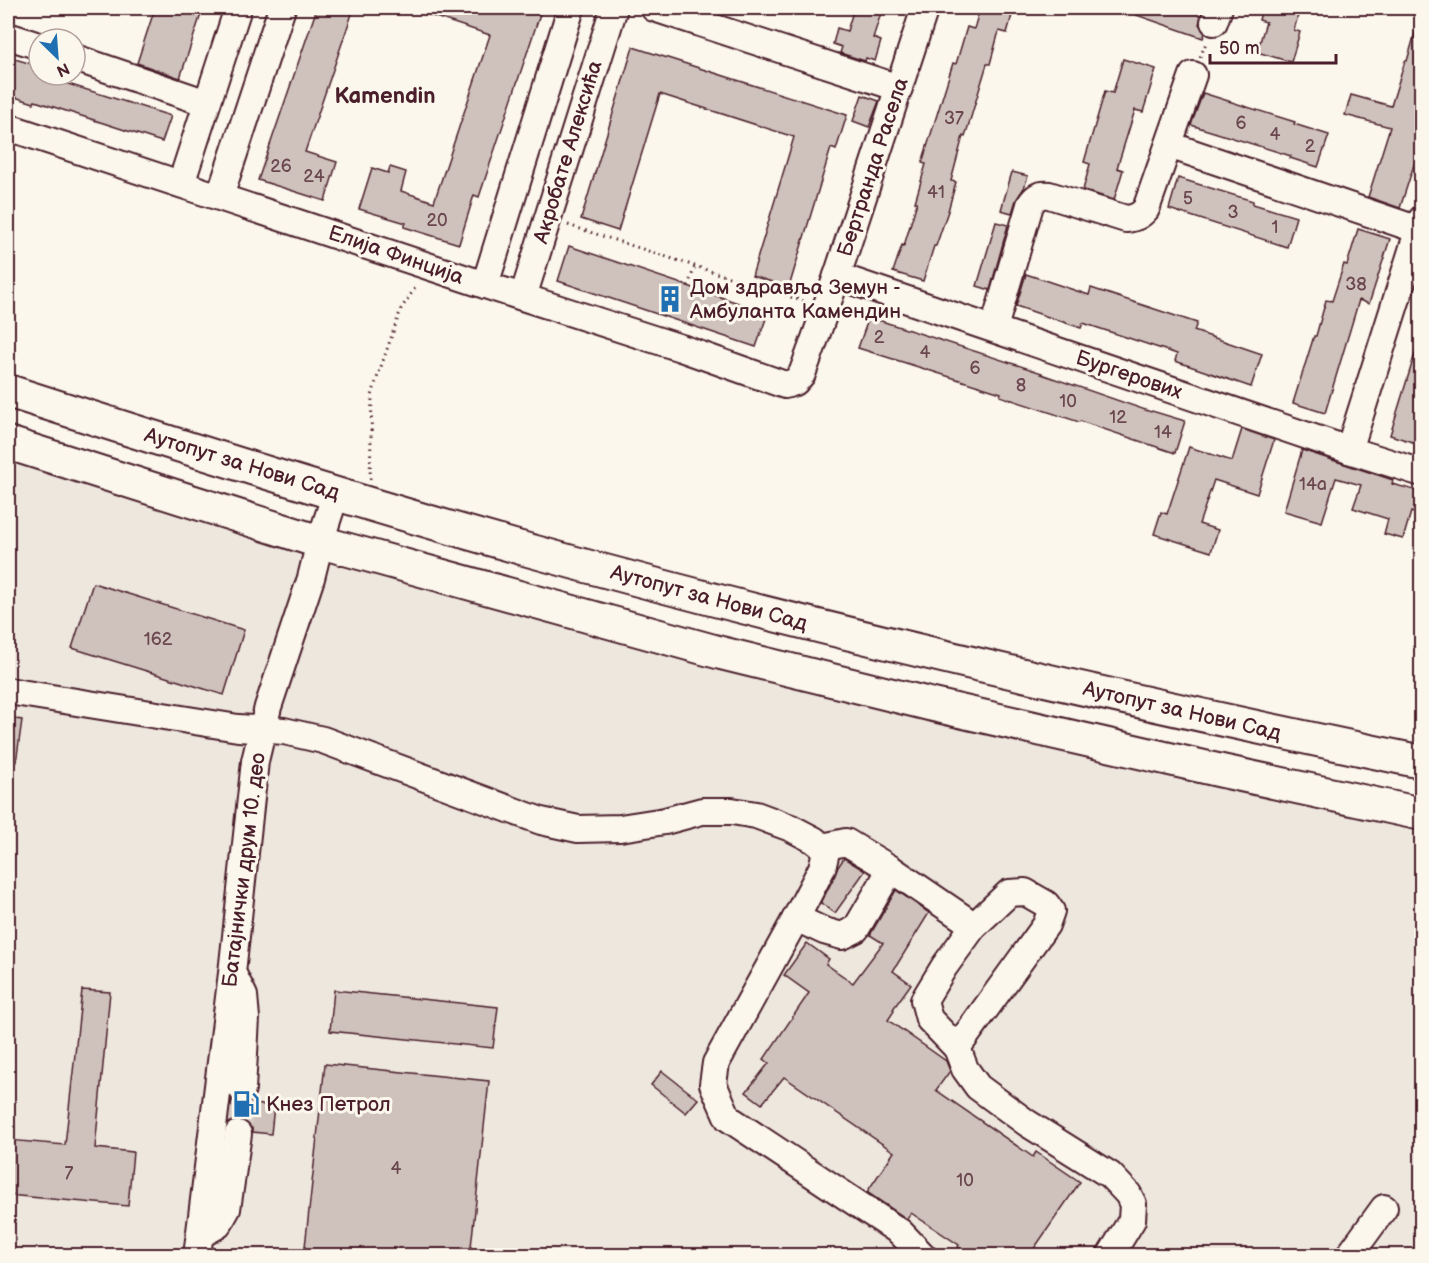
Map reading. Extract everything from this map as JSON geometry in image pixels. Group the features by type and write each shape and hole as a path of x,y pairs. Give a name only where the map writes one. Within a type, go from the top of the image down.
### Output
{"main road":[{"name":"Аутопут за Нови Сад","path":"8,391 152,437 527,549 814,625 1259,729 1422,762"},
{"path":"8,443 320,542 683,643 929,705 1422,814"}],"street":[{"path":"181,184 238,8"},
{"path":"220,196 282,8"},
{"name":"Акробате Алексића","path":"485,285 571,8"},
{"name":"Акробате Алексића","path":"523,297 614,8"},
{"path":"654,8 899,88"},
{"name":"Бертранда Расела","path":"785,385 795,382 802,375 925,8"},
{"path":"8,36 27,42"},
{"path":"87,62 207,103"},
{"path":"994,328 1030,205 1035,198 1041,194 1048,195 1126,219 1142,214 1146,209 1193,75"},
{"name":"Елија Финција","path":"8,127 681,348 785,385"},
{"path":"1169,145 1420,226 1349,450"},
{"name":"Бургерових","path":"837,276 1422,473"},
{"name":"Батајнички друм 10. део","path":"199,1245 255,761 268,707 311,578 336,493"},
{"path":"8,692 238,728 284,731 323,740 541,821 578,829 620,828 665,821 702,811 732,811 756,815 791,828 814,840 823,847 825,856 822,868 716,1063 713,1084 728,1118 900,1232 923,1256"},
{"path":"823,847 846,842 891,869 973,927"},
{"path":"796,918 824,931 842,936 849,933 856,929 891,869"},
{"path":"957,1048 1046,926 1051,911 1046,904 1025,892 1009,894 973,927 924,1000 929,1019 957,1048 965,1069 978,1087 1027,1123 1110,1175 1128,1194 1133,1204 1132,1220 1110,1256"},
{"path":"232,973 244,996 246,1018 242,1089"},
{"path":"199,1245 218,1225 227,1209 238,1134"},
{"path":"1349,1256 1384,1208"}],"path":[{"path":"1193,75 1216,15"},
{"path":"548,219 806,302"},
{"path":"366,502 370,478 372,396 376,381 401,309 429,266"},
{"path":"688,286 694,266"}],"shaded area":[{"path":"8,456 365,570 622,643 935,723 1421,825 1421,1255 8,1256"}],"building":[{"path":"155,8 203,8 180,78 137,63"},
{"path":"317,8 354,8 305,152 337,162 325,201 258,180"},
{"path":"414,8 522,8 540,14 479,197 474,195 459,244 404,227 406,223 359,209 372,168 388,173 390,167 406,172 401,191 434,202 490,35 414,10"},
{"path":"854,8 881,13 873,38 881,41 875,61 866,58 865,61 840,53 842,47 833,44 837,28 847,31"},
{"path":"980,8 1014,8 1007,33 999,31 965,137 963,136 951,181 956,182 948,211 923,281 893,272 902,245 904,246 917,202 915,202 926,164 922,163 953,63 956,64 967,27 974,29"},
{"path":"1122,8 1203,8 1199,24 1205,33 1203,38 1122,10"},
{"path":"1262,8 1300,8 1294,30 1300,32 1291,62 1257,52 1266,22 1259,20"},
{"path":"1418,23 1422,23 1422,140 1400,208 1368,197 1390,127 1345,115 1351,95 1391,106"},
{"path":"633,47 847,115 836,150 831,148 789,287 752,276 794,137 660,94 618,231 581,219"},
{"path":"8,57 27,63 27,87 78,87 171,116 162,142 35,101 34,103 8,95"},
{"path":"1123,59 1156,69 1143,112 1135,110 1117,168 1123,170 1114,200 1083,190 1090,164 1084,162 1105,91 1113,93"},
{"path":"1203,93 1329,135 1318,167 1290,158 1291,156 1191,125"},
{"path":"862,95 879,101 869,127 853,121"},
{"path":"1012,172 1028,176 1012,213 1001,210"},
{"path":"1178,178 1296,217 1287,247 1169,209"},
{"path":"996,222 1008,225 990,290 977,286"},
{"path":"1358,229 1390,239 1369,304 1359,300 1325,413 1293,403 1326,300 1332,301 1344,264 1347,265"},
{"name":"Дом здравља Земун - Амбуланта Камендин","path":"569,246 768,313 756,347 558,281"},
{"path":"1026,274 1089,295 1091,288 1197,323 1194,331 1262,354 1251,387 1175,361 1177,354 1083,323 1081,328 1016,306"},
{"path":"869,317 1042,373 1151,412 1185,421 1175,453 1000,396 1001,393 858,348"},
{"path":"1418,344 1422,344 1422,445 1390,435"},
{"path":"1242,429 1274,440 1257,494 1214,480 1199,524 1218,530 1211,552 1154,534 1161,512 1167,514 1189,447 1232,461"},
{"path":"1302,450 1393,480 1392,484 1422,492 1422,516 1411,512 1403,539 1384,534 1388,519 1353,508 1361,485 1336,478 1322,522 1284,511"},
{"path":"93,583 244,630 224,695 72,648"},
{"path":"8,718 22,720 16,763 8,763"},
{"path":"844,858 865,871 835,913 821,903"},
{"path":"896,890 929,913 893,971 911,984 888,1020 946,1061 950,1071 936,1090 1033,1157 1036,1152 1080,1182 1029,1256 971,1256 958,1247 959,1245 911,1213 907,1219 867,1192 894,1152 784,1077 762,1104 746,1092 769,1063 764,1059 809,993 784,975 807,943 829,959 826,964 853,983 883,943 870,935"},
{"path":"82,990 110,992 95,1148 133,1152 128,1206 8,1195 8,1140 65,1145"},
{"path":"334,990 498,1007 493,1048 330,1031"},
{"path":"325,1064 489,1081 470,1256 304,1256"},
{"path":"662,1071 698,1099 686,1113 651,1085"},
{"path":"232,1099 242,1104 253,1099 252,1104 274,1106 271,1134 252,1132 248,1123 241,1119 229,1123"}],"tunnel":[{"path":"238,1134 242,1089"}],"place":[{"name":"Дом здравља Земун - Амбуланта Камендин","path":"670,299"},
{"name":"Кнез Петрол","path":"246,1104"}],"district":[{"name":"Kamendin","path":"385,96"}]}
